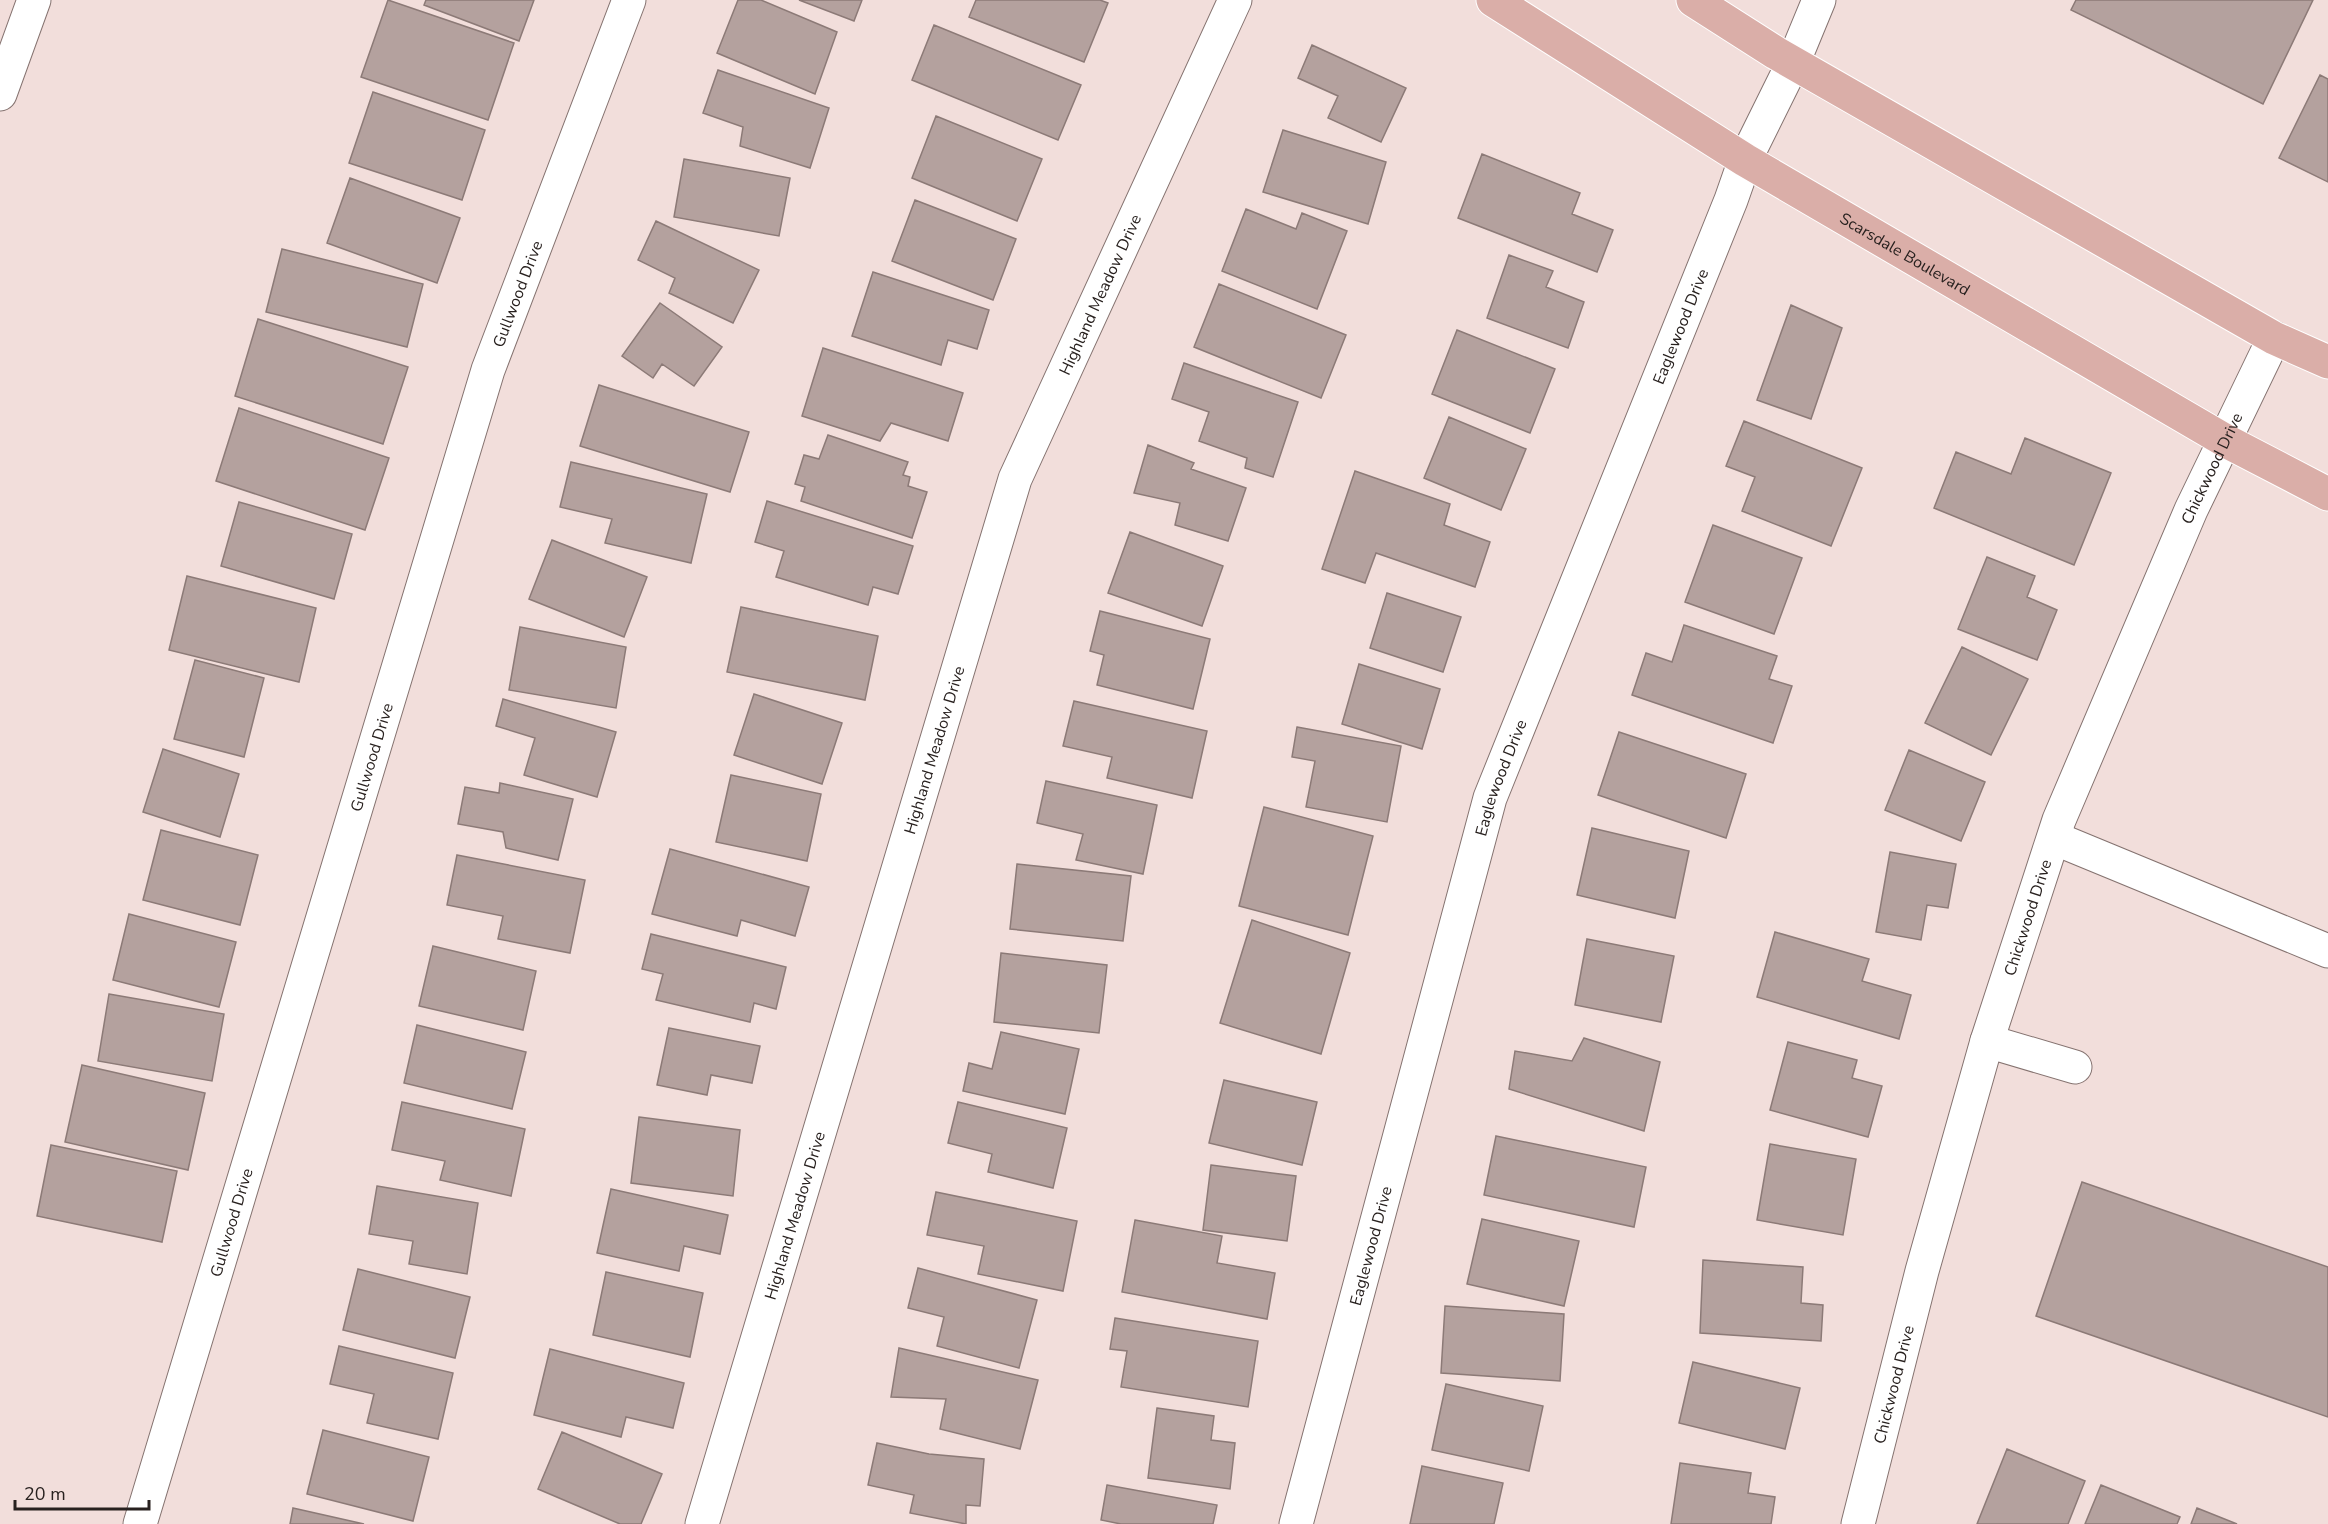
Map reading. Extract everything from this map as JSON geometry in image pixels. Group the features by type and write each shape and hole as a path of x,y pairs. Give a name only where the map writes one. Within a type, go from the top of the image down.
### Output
{"main road":[{"name":"Scarsdale Boulevard","path":"1493,0 1745,160 2226,441 2328,494"},
{"path":"1693,0 1793,63 2274,338 2328,362"}],"street":[{"path":"0,94 34,0"},
{"name":"Gullwood Drive","path":"140,1524 488,370 629,0"},
{"name":"Highland Meadow Drive","path":"702,1524 1015,479 1236,0"},
{"name":"Eaglewood Drive","path":"1296,1524 1490,798 1731,200 1745,160 1793,63 1819,0"},
{"name":"Chickwood Drive","path":"1858,1524 1922,1271 1987,1041 2060,820 2187,520 2274,338"},
{"path":"2054,838 2328,951"},
{"path":"1987,1041 2075,1067"}],"building":[{"path":"388,0 514,43 488,120 361,77"},
{"path":"426,0 534,0 519,41 424,5"},
{"path":"738,0 761,0 837,32 815,94 717,53"},
{"path":"799,0 862,0 854,21"},
{"path":"976,0 1100,0 1108,3 1084,62 969,17"},
{"path":"2076,0 2313,0 2263,104 2071,10"},
{"path":"934,25 1081,85 1058,140 912,80"},
{"path":"1312,45 1406,88 1381,142 1328,118 1338,96 1298,78"},
{"path":"718,70 829,108 810,168 740,146 743,127 703,113"},
{"path":"2320,75 2328,79 2328,182 2279,158"},
{"path":"373,92 485,130 462,200 349,163"},
{"path":"936,116 1042,159 1017,221 912,178"},
{"path":"1283,130 1386,162 1368,224 1263,192"},
{"path":"1482,154 1580,193 1572,214 1613,230 1597,272 1458,218"},
{"path":"684,159 790,178 779,236 674,217"},
{"path":"350,178 460,218 437,283 327,243"},
{"path":"915,200 1016,239 993,300 892,261"},
{"path":"1246,209 1296,229 1302,213 1347,231 1317,309 1222,271"},
{"path":"656,221 759,270 733,323 669,293 675,278 638,260"},
{"path":"282,249 423,284 407,347 266,312"},
{"path":"1509,255 1553,271 1546,287 1584,302 1568,348 1487,318"},
{"path":"873,272 989,310 977,349 948,340 941,365 852,336"},
{"path":"1219,284 1346,335 1321,398 1194,347"},
{"path":"660,303 722,347 694,386 662,364 653,378 622,356"},
{"path":"1791,305 1842,328 1811,419 1757,400"},
{"path":"258,319 408,367 383,444 235,396"},
{"path":"1457,330 1555,369 1530,433 1432,394"},
{"path":"823,348 963,393 948,441 891,423 880,441 802,416"},
{"path":"1184,363 1298,402 1273,477 1245,468 1247,458 1199,441 1209,412 1172,399"},
{"path":"599,385 749,432 730,492 580,446"},
{"path":"239,408 389,458 365,530 216,481"},
{"path":"1449,417 1526,449 1501,510 1424,478"},
{"path":"1744,421 1862,468 1831,546 1742,511 1755,477 1726,466"},
{"path":"828,435 908,462 903,475 910,477 908,486 927,492 912,538 801,501 805,487 795,484 804,455 819,459"},
{"path":"2025,438 2111,473 2074,565 1934,508 1956,452 2011,474"},
{"path":"1148,445 1194,463 1191,469 1246,488 1228,541 1175,525 1180,503 1134,493"},
{"path":"571,462 707,494 691,563 605,543 612,519 560,507"},
{"path":"1355,471 1450,504 1444,525 1490,542 1475,587 1376,553 1365,583 1322,569"},
{"path":"767,501 913,546 898,594 873,587 868,605 776,577 784,551 755,542"},
{"path":"239,502 352,534 334,599 221,566"},
{"path":"1713,525 1802,558 1774,634 1685,602"},
{"path":"1130,532 1223,566 1202,626 1108,593"},
{"path":"552,540 647,577 624,637 529,599"},
{"path":"1987,557 2035,576 2027,597 2057,610 2037,660 1958,629"},
{"path":"187,576 316,608 299,682 169,650"},
{"path":"1387,593 1461,617 1443,672 1370,648"},
{"path":"741,607 878,636 865,700 727,672"},
{"path":"1100,611 1210,639 1193,709 1097,685 1104,655 1090,651"},
{"path":"1684,625 1777,656 1769,679 1792,686 1773,743 1632,695 1646,653 1672,662"},
{"path":"520,627 626,647 616,708 509,690"},
{"path":"1962,647 2028,679 1991,755 1925,723"},
{"path":"195,660 264,678 244,757 174,739"},
{"path":"1359,664 1440,689 1422,749 1342,724"},
{"path":"754,694 842,723 822,784 734,755"},
{"path":"503,699 616,732 597,797 524,775 535,738 496,726"},
{"path":"1074,701 1207,731 1192,798 1107,778 1112,757 1063,746"},
{"path":"1297,727 1401,746 1387,822 1306,807 1315,761 1292,757"},
{"path":"1619,732 1746,774 1726,838 1598,795"},
{"path":"163,749 239,774 220,837 143,812"},
{"path":"1909,750 1985,782 1961,841 1885,810"},
{"path":"731,775 821,794 807,861 716,842"},
{"path":"1046,781 1157,805 1143,874 1076,860 1083,834 1037,823"},
{"path":"500,783 573,799 558,860 506,848 503,832 458,824 465,787 499,793"},
{"path":"1264,807 1373,836 1348,935 1239,906"},
{"path":"1592,828 1689,851 1675,918 1577,895"},
{"path":"161,830 258,855 240,925 143,900"},
{"path":"670,849 809,887 795,936 741,920 737,936 652,914"},
{"path":"1890,852 1956,864 1948,908 1927,905 1921,940 1876,932"},
{"path":"457,855 585,880 570,953 498,939 503,916 447,905"},
{"path":"1017,864 1131,876 1123,941 1010,929"},
{"path":"129,914 236,942 219,1007 113,980"},
{"path":"1252,920 1350,953 1321,1054 1220,1023"},
{"path":"1775,932 1869,959 1862,981 1911,995 1899,1039 1757,997"},
{"path":"651,934 786,967 776,1009 754,1003 750,1022 656,1000 663,974 642,969"},
{"path":"1587,939 1674,956 1661,1022 1575,1005"},
{"path":"433,946 536,971 523,1030 419,1006"},
{"path":"1001,953 1107,965 1099,1033 994,1022"},
{"path":"109,994 224,1014 212,1081 98,1061"},
{"path":"417,1025 526,1052 512,1109 404,1083"},
{"path":"669,1028 760,1046 752,1083 711,1075 707,1095 657,1085"},
{"path":"1001,1032 1079,1049 1065,1114 963,1091 969,1063 992,1069"},
{"path":"1584,1038 1660,1062 1644,1131 1509,1089 1515,1051 1572,1061"},
{"path":"1788,1042 1857,1060 1852,1078 1882,1086 1868,1137 1770,1110"},
{"path":"82,1065 205,1093 188,1170 65,1142"},
{"path":"1224,1080 1317,1102 1302,1165 1209,1143"},
{"path":"402,1102 525,1129 511,1196 440,1180 445,1161 392,1150"},
{"path":"958,1102 1067,1128 1053,1188 988,1172 992,1154 948,1143"},
{"path":"639,1117 740,1130 733,1196 631,1183"},
{"path":"1496,1136 1646,1167 1634,1227 1484,1195"},
{"path":"1770,1144 1856,1159 1843,1235 1757,1220"},
{"path":"51,1145 177,1171 162,1242 37,1216"},
{"path":"1211,1165 1296,1176 1287,1241 1203,1230"},
{"path":"2082,1182 2328,1267 2328,1417 2036,1316"},
{"path":"377,1186 478,1203 467,1274 409,1264 413,1241 369,1234"},
{"path":"611,1189 728,1215 720,1254 684,1246 679,1271 597,1253"},
{"path":"936,1192 1077,1221 1063,1291 978,1274 984,1246 927,1235"},
{"path":"1482,1219 1579,1241 1564,1306 1467,1284"},
{"path":"1135,1220 1222,1236 1217,1263 1275,1273 1267,1319 1122,1292"},
{"path":"1703,1260 1803,1267 1801,1303 1823,1305 1821,1341 1700,1333"},
{"path":"918,1268 1037,1300 1019,1368 937,1346 944,1317 908,1308"},
{"path":"358,1269 470,1297 455,1358 343,1330"},
{"path":"606,1272 703,1293 690,1357 593,1335"},
{"path":"1445,1306 1564,1314 1560,1381 1441,1373"},
{"path":"1115,1318 1258,1341 1248,1407 1121,1387 1127,1351 1110,1349"},
{"path":"339,1346 453,1373 438,1439 367,1423 374,1394 330,1384"},
{"path":"899,1348 1038,1380 1020,1449 940,1429 946,1399 891,1397"},
{"path":"550,1349 684,1383 673,1428 626,1417 621,1437 534,1415"},
{"path":"1693,1362 1800,1388 1785,1449 1679,1423"},
{"path":"1446,1384 1543,1406 1529,1471 1432,1450"},
{"path":"1157,1408 1214,1416 1211,1440 1235,1443 1230,1489 1148,1478"},
{"path":"323,1430 429,1457 413,1521 307,1494"},
{"path":"562,1432 662,1474 641,1524 620,1524 538,1489"},
{"path":"877,1443 929,1454 984,1459 980,1506 966,1505 966,1524 910,1513 914,1495 868,1485"},
{"path":"2007,1449 2085,1481 2068,1524 1977,1524"},
{"path":"1680,1463 1751,1473 1748,1493 1775,1497 1771,1524 1671,1524"},
{"path":"1422,1466 1503,1483 1494,1524 1410,1524"},
{"path":"1107,1485 1217,1505 1213,1524 1121,1524 1101,1520"},
{"path":"2101,1485 2180,1517 2177,1524 2085,1524"},
{"path":"293,1508 364,1524 290,1524"},
{"path":"2197,1508 2237,1524 2191,1524"}]}
